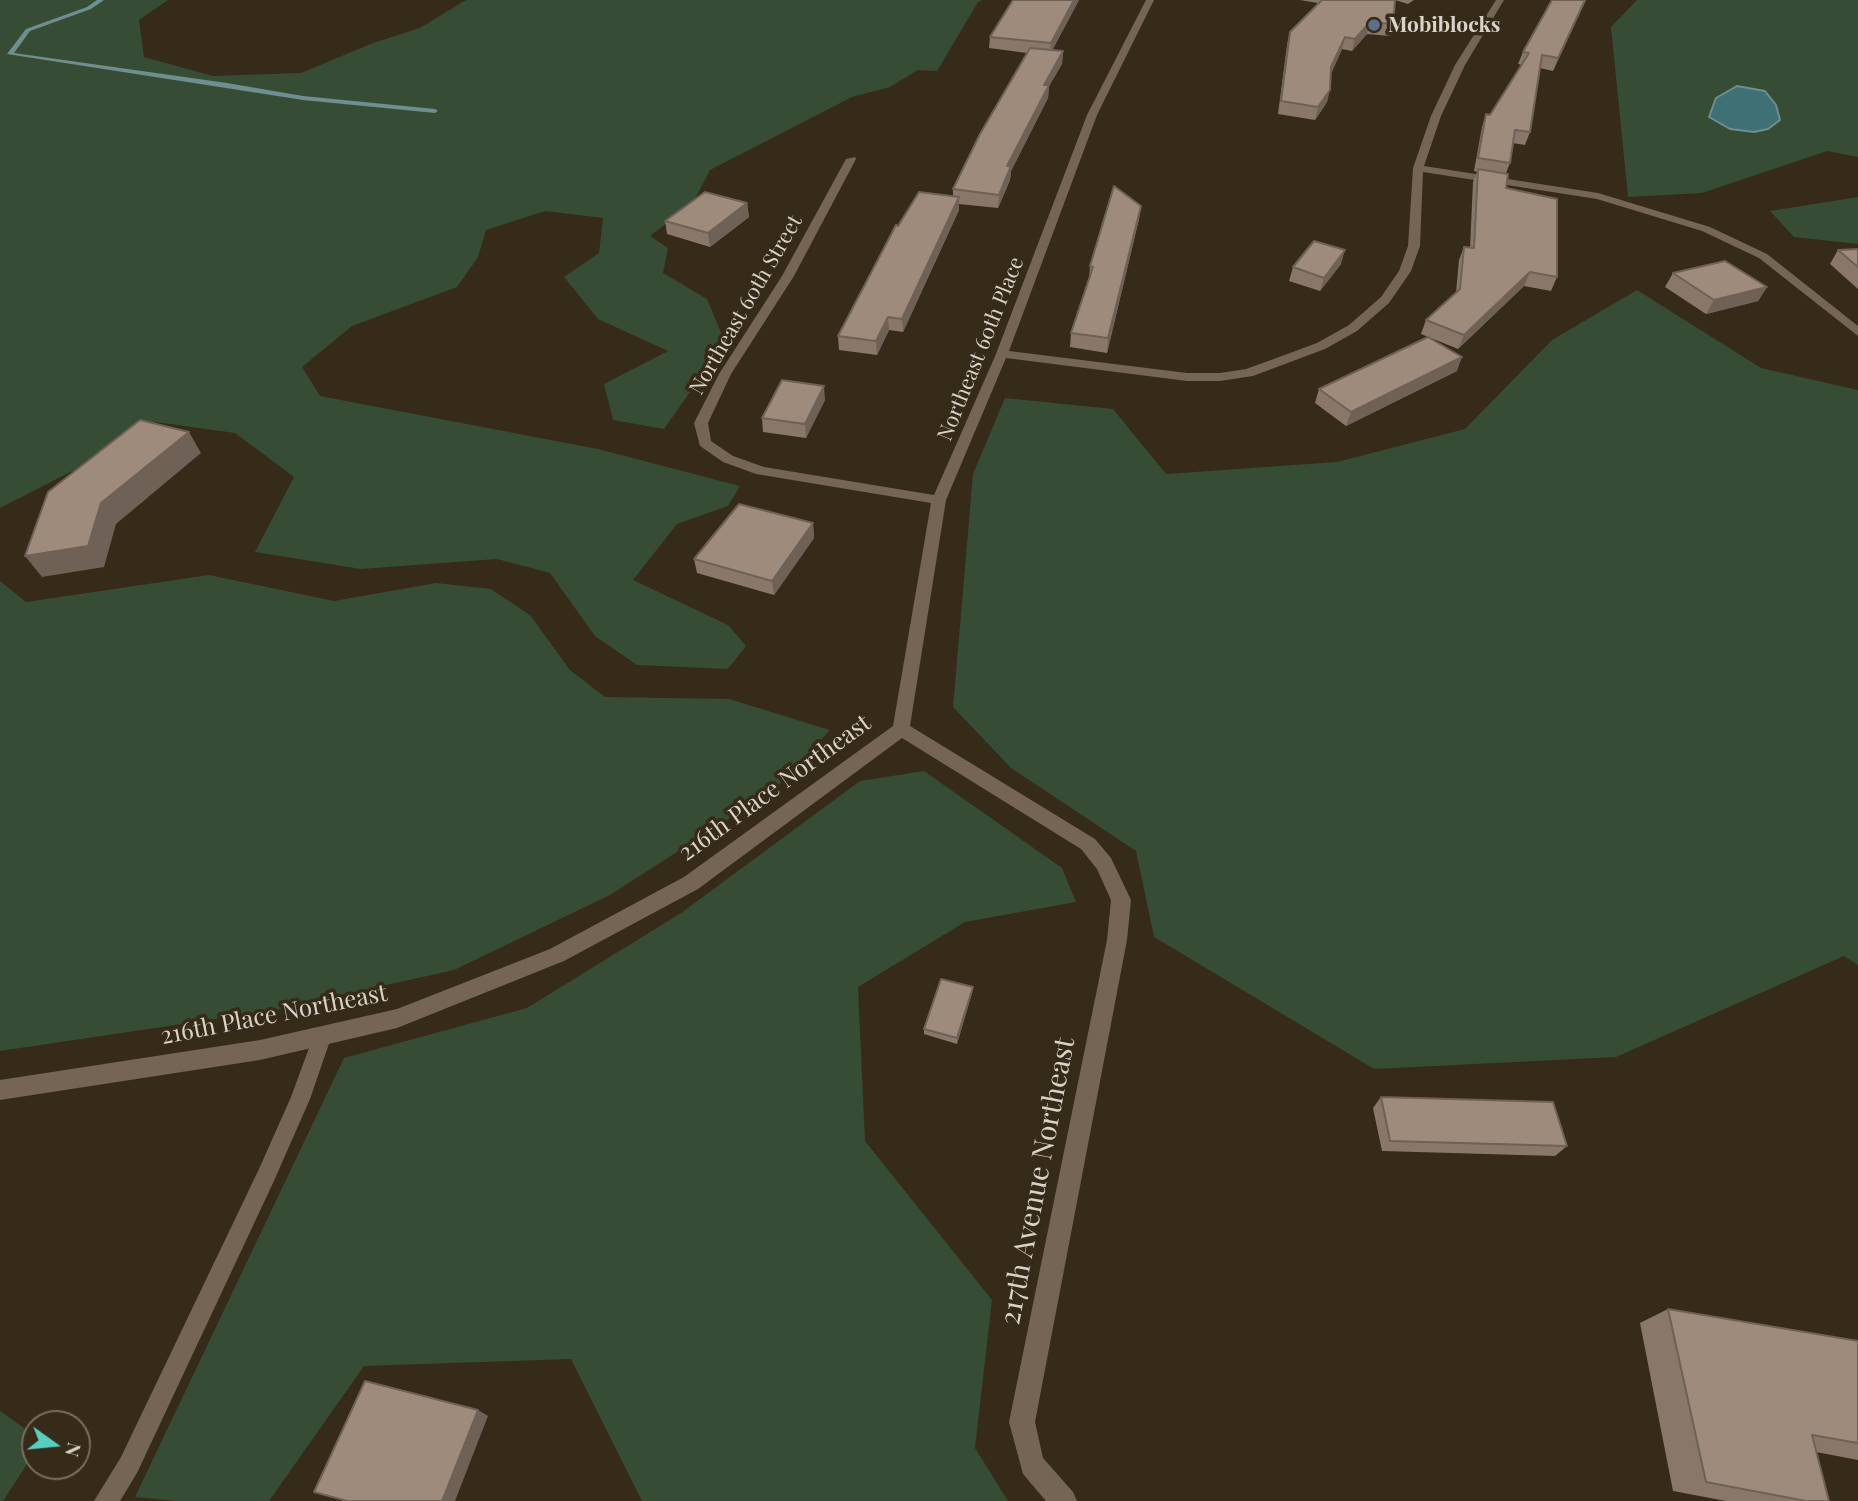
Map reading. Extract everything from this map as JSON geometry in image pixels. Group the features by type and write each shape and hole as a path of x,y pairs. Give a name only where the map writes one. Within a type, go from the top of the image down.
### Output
{"street":[{"name":"Northeast 60th Place","path":"901,729 939,500 1002,354 1093,115 1150,0"},
{"path":"1002,354 1187,377 1220,377 1248,373 1276,363 1321,346 1353,328 1385,300 1405,271 1414,246 1418,168 1436,116 1460,65 1500,0"},
{"name":"Northeast 60th Street","path":"851,159 788,276 725,374 701,423 705,443 728,459 761,471 939,500"},
{"path":"1418,168 1598,196 1706,229 1762,256 1858,332"},
{"name":"217th Avenue Northeast","path":"901,729 1088,844 1104,864 1121,900 1117,940 1022,1422 1032,1465 1064,1501"},
{"name":"216th Place Northeast","path":"0,1090 260,1050 397,1018 557,955 691,883 901,729"}],"lane":[{"path":"106,1501 129,1465 266,1176 300,1099 323,1035"}],"green space":[{"path":"0,0 168,0 139,20 144,57 213,76 301,73 373,43 420,28 466,0 983,0 978,2 937,71 918,70 890,87 852,97 710,170 693,203 650,236 668,248 663,273 707,299 725,342 664,429 613,420 604,384 668,351 598,319 564,277 599,253 603,218 545,211 486,230 478,257 457,287 352,326 302,367 320,396 598,449 740,486 728,506 677,524 633,580 728,625 746,646 728,669 637,665 595,636 550,573 497,559 361,569 255,552 294,477 235,433 155,422 88,463 0,508"},
{"path":"1637,0 1858,0 1858,157 1827,151 1702,193 1628,197 1611,27"},
{"path":"1858,197 1858,244 1794,237 1770,211"},
{"path":"1637,290 1761,368 1858,390 1858,965 1844,956 1616,1057 1374,1069 1154,937 1136,851 1011,768 953,707 973,474 1005,398 1113,409 1166,474 1337,462 1465,429 1552,340"},
{"path":"209,575 334,601 436,583 491,589 530,615 570,670 605,697 729,699 830,730 775,789 610,895 454,970 270,1011 0,1051 0,581 26,602"},
{"path":"924,771 1062,868 1076,902 965,922 858,987 865,1141 992,1300 975,1448 1008,1501 642,1501 571,1359 364,1366 269,1501 177,1501 135,1497 344,1058 527,1008 681,913 860,781"},
{"path":"0,1411 21,1426 21,1473 3,1501 0,1501"}],"water":[{"path":"1737,86 1765,91 1776,105 1780,120 1768,129 1754,132 1730,129 1709,117 1716,98"}],"building":[{"path":"1013,0 1074,0 1051,43 990,37"},
{"path":"1322,0 1395,0 1393,24 1370,22 1355,39 1345,37 1331,67 1330,90 1318,107 1281,101 1290,32"},
{"path":"1552,0 1585,0 1558,58 1542,55 1530,132 1515,130 1510,163 1478,158 1486,114 1490,115 1529,53 1523,52"},
{"path":"1030,48 1063,51 1044,85 1049,85 1007,166 1011,166 999,195 953,189 980,134"},
{"path":"1478,169 1508,174 1506,188 1557,199 1557,277 1530,272 1464,335 1426,320 1460,289 1464,247 1474,248"},
{"path":"1114,186 1141,206 1108,338 1071,333 1093,267 1090,266"},
{"path":"705,192 747,203 708,233 665,221"},
{"path":"919,192 959,197 902,319 888,317 876,341 838,336 896,225 898,226"},
{"path":"1314,241 1345,250 1324,278 1293,267"},
{"path":"1858,249 1858,267 1838,250"},
{"path":"1725,261 1767,287 1714,300 1673,273"},
{"path":"1428,337 1462,357 1351,412 1319,389"},
{"path":"782,380 824,386 805,424 762,418"},
{"path":"140,420 189,432 101,503 88,546 25,556 48,492"},
{"path":"739,504 813,523 772,581 694,559"},
{"path":"941,979 973,987 957,1038 924,1029"},
{"path":"1381,1097 1553,1102 1567,1146 1390,1141"},
{"path":"1668,1309 1858,1341 1858,1443 1812,1435 1829,1501 1806,1501 1706,1482"},
{"path":"365,1381 478,1410 442,1501 347,1501 314,1492"}],"waterway":[{"path":"101,0 89,8 28,30 10,54 303,98 435,111"}],"place":[{"name":"Mobiblocks","path":"1374,25"}]}
